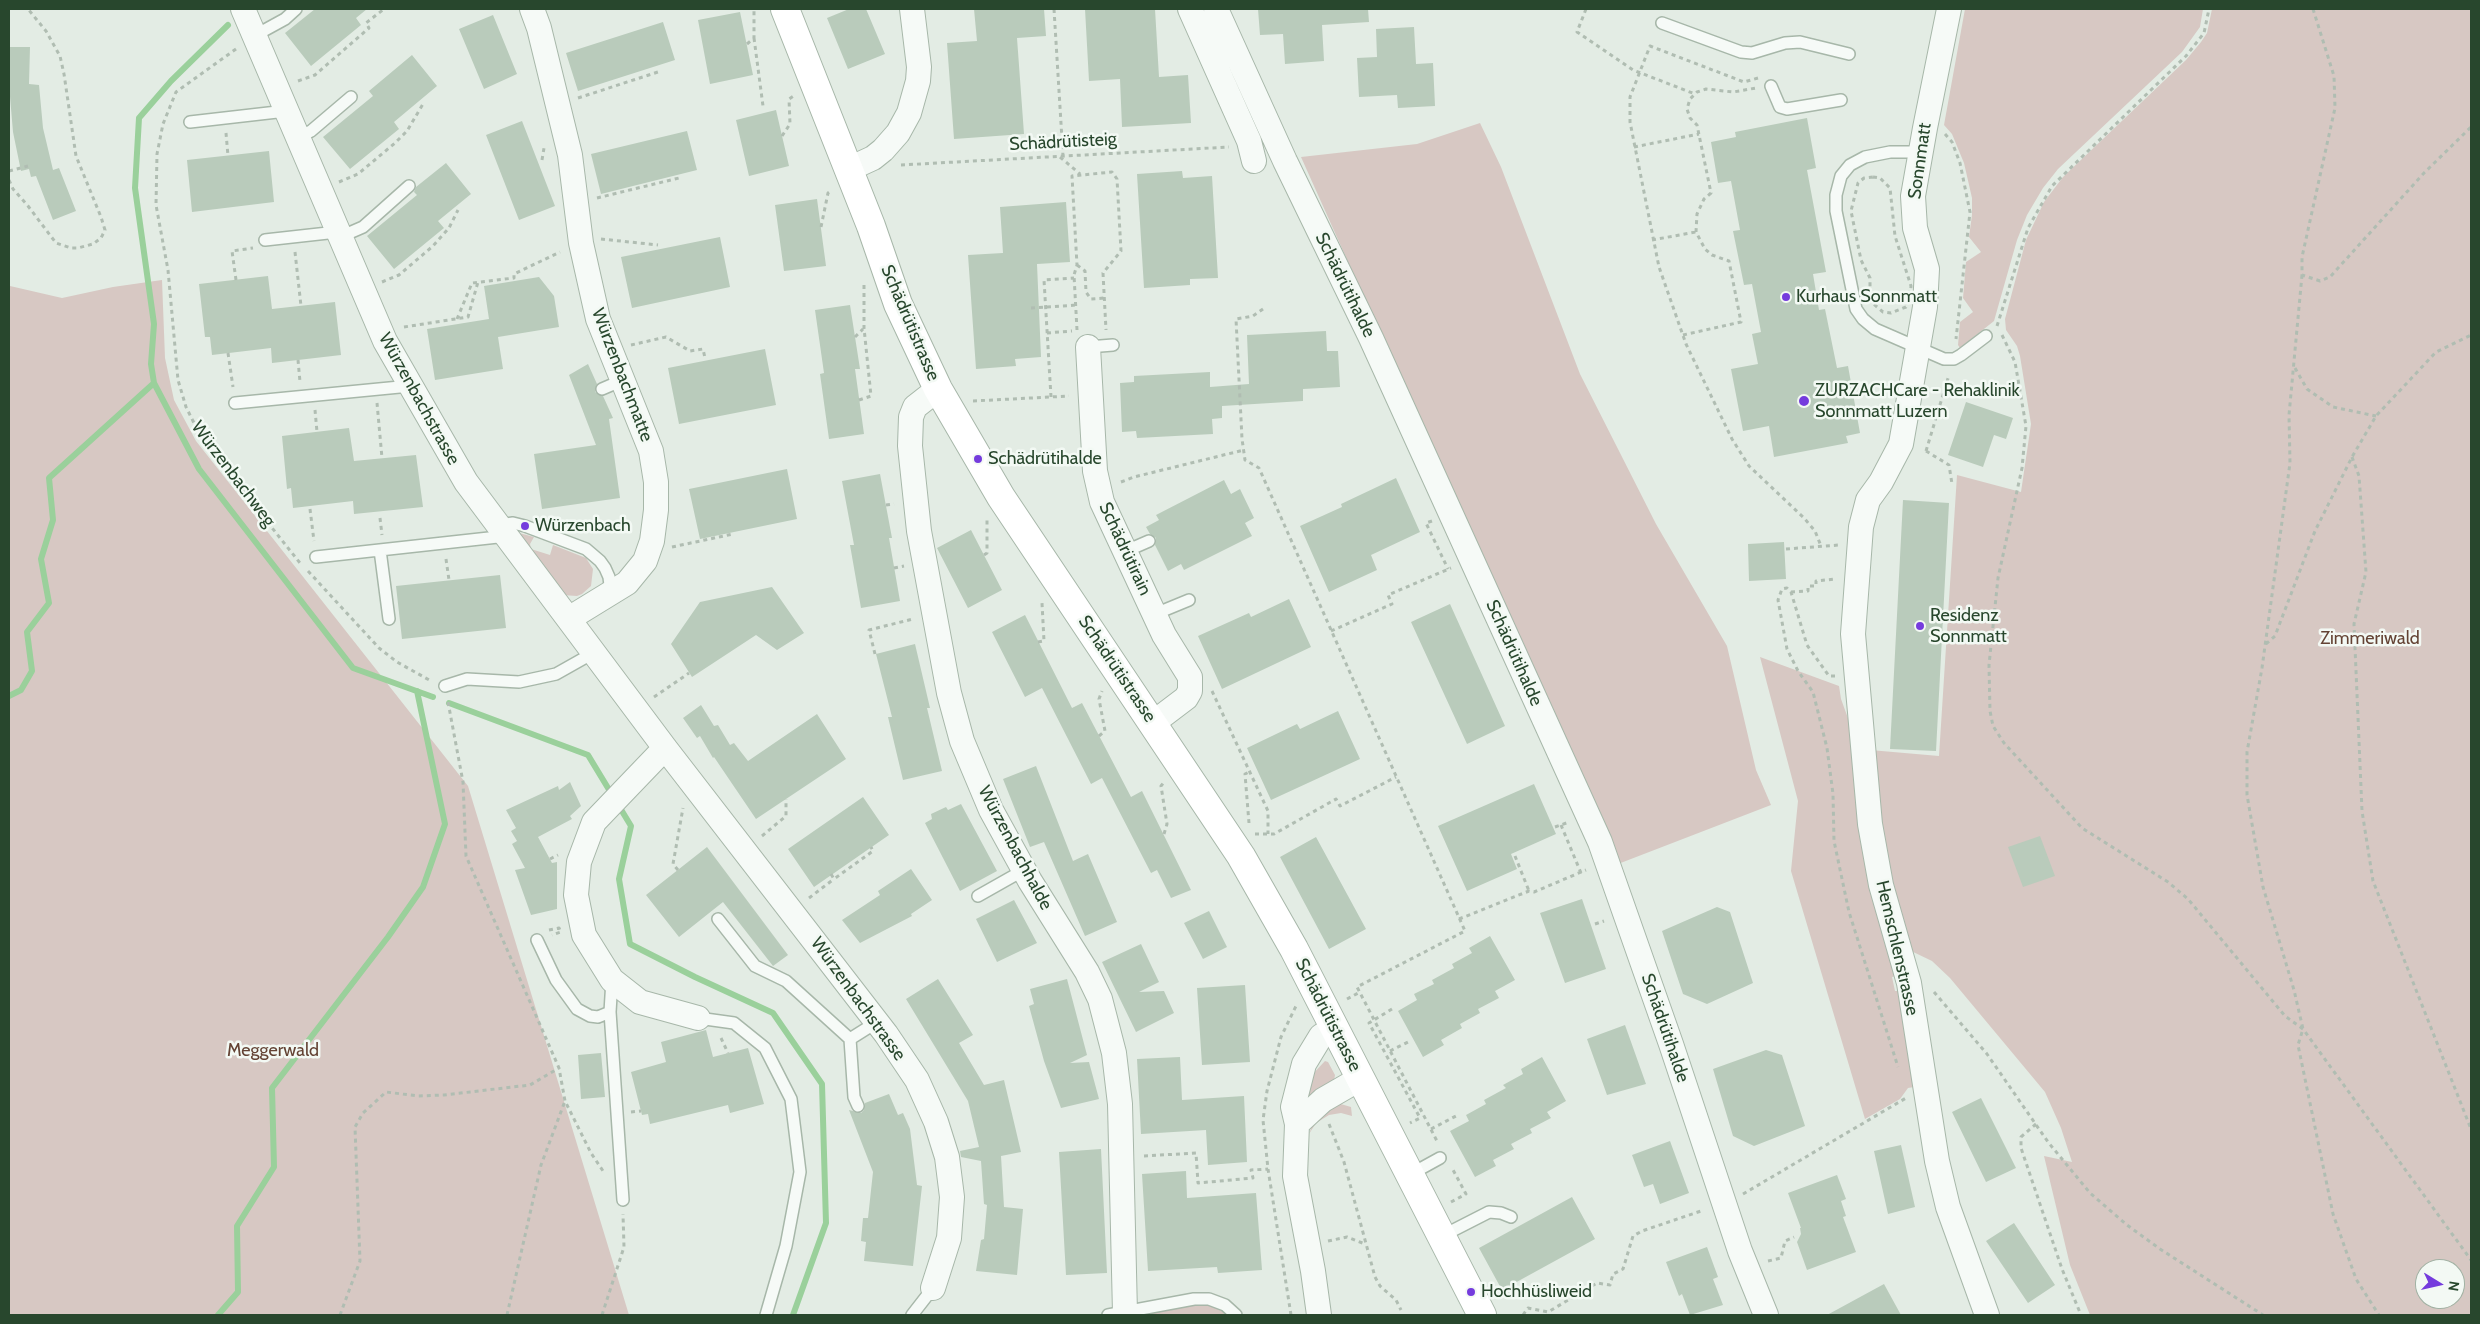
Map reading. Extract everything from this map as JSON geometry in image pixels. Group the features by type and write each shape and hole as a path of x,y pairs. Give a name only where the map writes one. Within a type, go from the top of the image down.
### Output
{"main road":[{"name":"Schädrütistrasse","path":"785,9 841,179 872,226 898,304 914,343 938,389 1001,497 1241,856 1294,949 1482,1315"}],"street":[{"name":"Würzenbachstrasse","path":"243,9 248,40 281,100 382,336 466,482 570,618 665,748 877,1022 917,1080 936,1122 947,1157 952,1197 949,1238 933,1288"},
{"name":"Würzenbachmatte","path":"532,9 539,28 570,155 581,244 613,384 651,451 656,482 656,510 652,541 646,561 626,584 570,618"},
{"path":"841,179 883,150 898,133 911,107 919,67 912,9"},
{"path":"1190,9 1249,141 1254,161"},
{"name":"Schädrütihalde","path":"1216,9 1285,161 1378,354 1600,842 1671,1044 1740,1251 1766,1315"},
{"name":"Sonnmatt","path":"1849,575 1868,500 1881,482 1901,444 1927,294 1926,269 1915,228 1914,209 1920,152 1950,9"},
{"name":"Schädrütirain","path":"1096,342 1090,395 1097,483 1102,502 1164,634 1187,670 1190,686"},
{"name":"Würzenbachhalde","path":"938,389 915,408 910,432 910,461 926,569 949,693 962,741 991,810 1024,870 1087,972 1100,999 1114,1053 1120,1104 1121,1157 1117,1314"},
{"name":"Hemschlenstrasse","path":"1849,575 1855,672 1870,824 1881,884 1909,983 1937,1161 1948,1208 1987,1315"},
{"path":"1153,723 1182,704 1190,691 1190,686"},
{"path":"665,748 594,822 579,862 576,895 584,935 612,980 640,1002 698,1018"},
{"path":"1319,1315 1313,1271 1295,1176 1297,1124 1294,1107 1304,1064 1321,1036 1334,1028"},
{"path":"1297,1124 1323,1100 1360,1078"}],"lane":[{"path":"248,40 285,19 296,9"},
{"path":"1662,22 1741,52 1752,53 1800,42 1849,54"},
{"path":"1771,86 1780,107 1787,109 1841,100"},
{"path":"297,138 311,132 351,97"},
{"path":"190,122 281,100"},
{"path":"1920,152 1890,152 1865,156 1850,165 1841,176 1836,195 1836,211 1856,309 1863,320 1875,329 1944,359 1954,359 1986,336"},
{"path":"265,240 338,234 363,227 409,186"},
{"path":"235,403 410,386"},
{"path":"316,557 380,550 504,530 519,524 586,549 605,568 609,576 611,594"},
{"path":"1126,551 1149,541"},
{"path":"380,550 389,619"},
{"path":"1155,614 1189,600"},
{"path":"445,686 467,679 519,682 556,674 595,652"},
{"path":"978,896 1024,870"},
{"path":"718,919 755,966 786,981 850,1039 854,1097 858,1106"},
{"path":"537,940 544,960 577,1009 590,1016 598,1017 610,1012"},
{"path":"612,980 610,1012 623,1200"},
{"path":"698,1018 734,1023 765,1048 791,1099 800,1172 786,1246 766,1315"},
{"path":"850,1039 877,1022"},
{"path":"1410,1174 1444,1160"},
{"path":"1442,1236 1489,1212 1501,1213 1511,1217"},
{"path":"912,1315 933,1288"},
{"path":"1117,1314 1194,1299 1209,1300 1225,1305 1236,1315"}],"path":[{"path":"9,180 12,189 28,206 56,243 71,248 78,248 102,238 105,230 101,217 76,156 60,56 46,31 28,9"},
{"path":"281,100 314,75 369,28 366,23 384,9"},
{"path":"754,9 754,38 763,106"},
{"path":"1054,9 1061,156 1080,174"},
{"path":"1586,9 1577,32 1633,70 1694,94"},
{"path":"2209,9 2204,33 2186,56 2052,186 2039,207 2021,246 1996,327 2009,346 2015,362 2026,426 2022,468 1998,578 1989,666 1990,711 1993,726 2004,743 2082,828 2168,882 2188,899 2285,1016 2303,1029 2471,1260"},
{"path":"2313,9 2334,76 2335,108 2302,257 2289,415 2290,463 2265,645 2247,752 2247,795 2263,887 2294,990 2303,1029 2298,1045 2334,1214 2356,1279 2379,1315"},
{"path":"747,44 754,38"},
{"name":"Würzenbachweg","path":"248,40 176,92 163,124 157,154 156,205 168,270 178,380 186,407 197,429 234,480 303,566 353,622 378,648 397,662 445,686"},
{"path":"1771,86 1758,78 1744,82 1650,46 1629,105 1634,147 1652,240 1682,335 1708,391 1749,466 1804,518 1815,531 1821,546"},
{"path":"558,103 658,72"},
{"path":"1682,335 1741,322 1730,261 1712,255 1705,249 1696,232 1697,214 1700,206 1711,194 1697,125 1690,118 1687,109 1690,99 1694,94 1706,90 1733,92 1771,86"},
{"path":"782,136 790,124 789,99 796,94"},
{"path":"319,190 358,174 407,131 423,104"},
{"path":"225,125 228,156"},
{"path":"2302,275 2320,281 2330,277 2424,173 2471,127"},
{"path":"1926,451 1954,359 1970,212 1960,163 1952,142 1940,130"},
{"path":"1634,147 1699,134"},
{"name":"Schädrütisteig","path":"895,165 1233,147"},
{"path":"10,171 28,166"},
{"path":"1112,172 1117,179 1121,251 1103,273 1105,298 1096,342 1076,305 1074,278 1077,265 1071,180 1074,175 1112,172"},
{"path":"576,201 601,198 679,178"},
{"path":"1864,178 1880,178 1890,188 1895,236 1911,286 1910,300 1906,307 1899,312 1882,312 1870,301 1870,278 1861,260 1851,211 1858,183 1864,178"},
{"path":"821,227 828,193 841,179"},
{"path":"363,290 400,275 449,228 458,210"},
{"path":"1652,240 1696,232"},
{"path":"457,320 472,283 514,278 514,274 581,244 610,238 658,245"},
{"path":"294,244 301,306"},
{"path":"1077,265 1085,271 1086,292 1091,298 1105,298"},
{"path":"1051,397 1044,280 1074,278"},
{"path":"382,336 411,324 426,325 468,317 478,282"},
{"path":"859,400 870,396 864,328 864,283"},
{"path":"1031,308 1076,305"},
{"path":"1263,309 1253,316 1236,319 1245,460 1259,468 1465,931 1357,987 1440,1146"},
{"path":"855,337 864,328"},
{"path":"1047,333 1096,342"},
{"path":"2265,645 2275,636 2315,532 2352,457 2376,416 2436,352 2471,335"},
{"path":"645,342 666,337 690,351 703,350 705,358"},
{"path":"228,353 235,403"},
{"path":"2294,368 2307,389 2333,407 2376,416"},
{"path":"1945,388 1967,395"},
{"path":"376,395 382,458"},
{"path":"968,401 1090,395"},
{"path":"314,402 317,432"},
{"path":"1921,449 1949,465 1952,484"},
{"path":"1124,481 1244,450"},
{"path":"2352,457 2359,476 2366,572 2354,624 2362,810 2373,881 2471,1129"},
{"path":"310,509 316,557"},
{"path":"984,555 987,553 987,514"},
{"path":"1332,631 1392,604 1388,595 1446,570 1426,523 1433,520"},
{"path":"669,548 733,534"},
{"path":"1786,549 1844,545"},
{"path":"445,550 449,580"},
{"path":"1791,592 1808,591 1808,586 1816,586 1816,581 1849,575"},
{"path":"1855,672 1829,676 1807,645 1791,592 1787,588 1782,589 1778,600 1783,631 1790,656 1817,702 1828,748 1833,794 1834,841 1849,912 1899,1072"},
{"path":"1038,642 1044,640 1042,598"},
{"path":"875,654 869,630 921,617"},
{"path":"666,688 689,673"},
{"path":"445,686 462,782 466,856 559,1068 565,1101 591,1153 623,1200 624,1246 602,1315"},
{"path":"1190,686 1209,686 1268,812 1266,834 1274,834 1336,799 1340,806 1396,777"},
{"path":"1099,736 1104,731 1099,699 1103,688"},
{"path":"1249,772 1245,774 1249,825"},
{"path":"1164,834 1167,824 1161,786 1166,780"},
{"path":"678,870 673,864 684,794 694,785"},
{"path":"774,826 786,816 786,799"},
{"path":"1555,827 1569,822"},
{"path":"1561,825 1581,873"},
{"path":"792,912 873,850 871,847"},
{"path":"1515,856 1530,891"},
{"path":"1460,919 1530,891 1534,892 1589,869"},
{"path":"832,874 834,879"},
{"path":"1595,924 1607,920"},
{"path":"1909,983 1922,984 1934,992 1987,1054 2075,1177 2127,1225 2219,1288 2263,1315"},
{"path":"1392,1009 1368,1023 1420,1118 1407,1125"},
{"path":"1390,1051 1408,1042"},
{"path":"340,1315 360,1261 355,1128 363,1113 386,1092 418,1096 444,1095 530,1085 559,1068"},
{"path":"1741,1195 1907,1097 1905,1089"},
{"path":"507,1315 541,1165 565,1101"},
{"path":"1431,1129 1456,1116"},
{"path":"1326,1119 1334,1131 1344,1162 1375,1277 1380,1286 1396,1300 1401,1310"},
{"path":"2036,1124 2021,1137 2021,1148 2062,1269 2081,1315"},
{"path":"1121,1157 1196,1153 1198,1183 1253,1178 1251,1170 1268,1169"},
{"path":"1444,1160 1466,1194 1450,1202"},
{"path":"1523,1315 1528,1308 1548,1312 1597,1283 1610,1285 1613,1274 1623,1269 1633,1236 1642,1231 1710,1208"},
{"path":"1320,1242 1347,1237 1366,1244"},
{"path":"1762,1253 1766,1262 1781,1258 1785,1241 1794,1238"}],"green space":[{"path":"1965,9 2203,9 2200,27 2182,52 2058,169 2043,188 2027,215 2017,240 1994,321 1960,348 1958,345 1960,322 1973,312 1963,298 1966,262 1981,252 1969,237 1972,198 1964,163 1952,134 1944,125"},
{"name":"Zimmeriwald","path":"2212,9 2471,9 2471,1315 2090,1315 2070,1265 2044,1156 2072,1162 2061,1128 2045,1092 1950,978 1932,961 1907,949 1889,886 1870,750 1939,756 1957,475 2021,492 2031,424 2020,356 2017,346 2006,330 2005,319 2026,240 2044,202 2063,177 2186,60 2207,33"},
{"path":"1480,123 1501,167 1580,374 1656,524 1727,646 1756,770 1771,805 1618,864 1301,157 1417,144"},
{"name":"Meggerwald","path":"162,280 165,358 174,400 196,441 468,786 629,1315 9,1315 9,284 10,286 62,298 113,287"},
{"path":"519,533 534,537 530,544 531,549 550,555 553,545 586,558 593,569 591,586 577,596 562,595"},
{"path":"1760,657 1839,686 1841,699 1849,721 1862,842 1897,976 1892,977 1895,991 1900,991 1914,1087 1908,1088 1900,1099 1865,1119 1791,871 1798,801"},
{"path":"1325,1061 1328,1062 1335,1075 1334,1081 1304,1104 1310,1077"},
{"path":"1337,1103 1351,1107 1352,1116 1341,1113 1329,1115 1316,1123 1309,1134 1314,1121"},
{"path":"1190,1305 1214,1306 1228,1315 1132,1315"}],"building":[{"path":"315,9 367,9 356,18 361,25 311,66 285,33"},
{"path":"849,9 866,9 885,54 848,69 827,18"},
{"path":"974,9 1044,9 1046,36 1017,38 1024,134 954,139 947,43 977,41"},
{"path":"1085,9 1155,9 1159,77 1188,75 1191,123 1122,127 1120,79 1089,81"},
{"path":"1258,9 1368,9 1369,22 1322,25 1324,61 1285,64 1283,34 1260,35"},
{"path":"740,12 753,75 710,84 698,20"},
{"path":"493,15 517,74 484,89 459,29"},
{"path":"663,22 675,60 578,91 566,53"},
{"path":"1414,27 1416,64 1433,63 1435,106 1398,108 1397,95 1359,97 1357,58 1377,57 1376,29"},
{"path":"9,47 30,47 29,84 39,85 43,128 53,170 59,168 76,211 53,220 36,176 31,177 29,169 21,171 13,132 9,85"},
{"path":"412,55 437,86 394,122 399,129 350,169 323,137 373,96 369,91"},
{"path":"776,110 789,166 749,176 736,120"},
{"name":"Kurhaus Sonnmatt","path":"1807,118 1816,168 1807,170 1826,272 1813,274 1819,310 1825,309 1837,368 1848,366 1860,433 1846,436 1848,443 1774,457 1769,426 1743,431 1731,369 1758,364 1752,334 1761,332 1752,284 1744,285 1733,231 1740,230 1731,181 1718,183 1711,142 1736,137 1735,132"},
{"path":"522,121 555,206 519,220 486,135"},
{"path":"687,131 697,170 601,194 591,154"},
{"path":"269,151 274,202 192,212 187,160"},
{"path":"446,163 471,194 438,221 444,228 394,269 367,236 417,195 414,192 416,187"},
{"path":"1182,171 1183,178 1212,176 1218,278 1190,279 1190,285 1144,288 1137,174"},
{"path":"817,199 826,266 784,271 775,205"},
{"path":"1066,202 1070,262 1037,264 1041,357 1015,359 1016,366 976,369 968,255 1003,253 1000,207"},
{"path":"720,237 730,287 632,308 621,257"},
{"path":"268,276 272,309 335,302 341,355 272,363 271,348 212,355 210,337 205,337 199,284"},
{"path":"539,277 554,296 559,327 498,337 503,369 435,380 427,329 489,319 484,286"},
{"path":"850,305 860,369 855,369 864,434 829,439 820,374 824,373 815,310"},
{"path":"1326,331 1327,351 1338,351 1340,387 1303,389 1303,401 1222,406 1222,418 1212,419 1213,434 1137,438 1136,431 1122,432 1120,383 1134,382 1134,376 1210,372 1210,387 1249,384 1247,335"},
{"path":"765,349 776,405 679,424 668,368"},
{"path":"588,364 597,384 595,392 603,396 613,418 609,419 620,498 542,509 534,454 596,445 569,375"},
{"path":"1966,402 2013,418 2006,439 1994,435 1983,467 1948,455"},
{"path":"349,428 354,461 416,455 423,507 354,514 353,501 293,508 291,488 287,489 282,436"},
{"path":"787,469 797,519 700,539 689,489"},
{"path":"880,474 892,538 889,538 900,601 861,608 850,545 854,545 842,481"},
{"path":"1396,478 1420,532 1371,555 1377,570 1329,592 1300,526 1342,507 1341,504"},
{"path":"1224,480 1231,494 1240,489 1254,518 1245,523 1252,536 1184,570 1181,564 1168,571 1155,545 1156,538 1150,534 1146,527 1159,520 1156,515"},
{"name":"Residenz Sonnmatt","path":"1903,500 1949,503 1936,751 1890,749"},
{"path":"971,530 1002,590 968,608 937,548"},
{"path":"1784,542 1786,579 1749,581 1748,544"},
{"path":"500,575 506,628 402,639 396,586"},
{"path":"772,587 804,633 777,650 756,635 692,677 671,644 700,602"},
{"path":"1289,599 1311,647 1222,689 1198,636 1249,613 1251,617"},
{"path":"1450,604 1505,726 1467,744 1411,622"},
{"path":"1025,615 1072,708 1082,703 1131,797 1142,791 1191,890 1171,898 1157,870 1151,873 1102,778 1091,784 1042,688 1025,697 992,632"},
{"path":"915,644 930,708 927,708 942,771 903,780 888,717 892,717 876,654"},
{"path":"701,705 714,726 718,725 730,745 734,743 748,761 817,714 846,759 756,819 713,758 700,736 697,738 683,718"},
{"path":"1338,711 1360,759 1271,800 1247,748 1297,724 1300,729"},
{"path":"1036,766 1073,861 1088,854 1117,922 1085,936 1044,842 1030,847 1003,779"},
{"path":"570,782 581,806 570,816 572,819 538,837 552,863 557,862 557,909 531,915 515,870 525,868 512,844 517,841 511,831 516,828 506,810 558,786 559,790"},
{"path":"1534,784 1556,834 1511,854 1517,869 1467,891 1438,826"},
{"path":"863,797 889,835 814,887 788,849"},
{"path":"961,804 997,871 960,891 925,823 932,819 931,814 946,807 948,810"},
{"path":"2040,836 2055,876 2023,887 2008,847"},
{"path":"1316,837 1366,929 1329,949 1280,857"},
{"path":"707,847 788,955 773,966 723,902 679,937 646,895"},
{"path":"911,869 932,900 911,914 912,916 860,943 842,920 880,895 878,891"},
{"path":"1582,899 1606,969 1565,983 1540,913"},
{"path":"1014,900 1037,943 997,962 976,919"},
{"path":"1717,907 1730,912 1753,983 1707,1004 1683,994 1662,931"},
{"path":"1209,911 1227,947 1203,959 1184,923"},
{"path":"1490,936 1515,980 1495,991 1499,998 1478,1009 1480,1013 1460,1024 1462,1028 1441,1040 1444,1045 1423,1057 1398,1011 1417,1000 1414,994 1434,984 1432,980 1454,968 1452,964 1472,953 1469,948"},
{"path":"1141,944 1159,982 1139,992 1164,991 1174,1013 1136,1032 1102,962"},
{"path":"938,979 973,1035 959,1043 984,1085 1004,1080 1021,1152 1001,1156 1004,1207 1023,1209 1017,1275 976,1271 981,1240 984,1239 987,1205 984,1204 981,1161 961,1157 960,1151 979,1147 968,1101 906,999"},
{"path":"1067,979 1087,1055 1070,1063 1089,1062 1099,1099 1061,1108 1044,1061 1029,1006 1034,1004 1030,989"},
{"path":"1245,985 1250,1062 1202,1065 1197,988"},
{"path":"1625,1025 1646,1084 1607,1095 1587,1039"},
{"path":"706,1030 713,1057 748,1048 764,1104 730,1113 728,1105 650,1124 648,1114 642,1115 631,1072 666,1062 661,1042"},
{"path":"1766,1050 1782,1055 1805,1126 1754,1146 1733,1136 1713,1069"},
{"path":"601,1053 605,1097 581,1099 578,1055"},
{"path":"1180,1057 1182,1100 1244,1096 1247,1162 1208,1165 1206,1130 1141,1134 1137,1059"},
{"path":"1542,1057 1566,1101 1547,1112 1551,1118 1530,1129 1532,1133 1511,1144 1514,1149 1493,1160 1496,1166 1475,1177 1450,1131 1469,1121 1466,1115 1486,1104 1484,1100 1506,1088 1503,1085 1523,1074 1521,1069"},
{"path":"889,1094 898,1115 903,1113 910,1129 917,1185 922,1186 913,1266 864,1261 866,1242 861,1241 863,1218 868,1218 873,1172 849,1110 861,1113 864,1110 865,1103"},
{"path":"1981,1098 2016,1168 1986,1182 1952,1112"},
{"path":"1670,1141 1689,1193 1660,1204 1653,1184 1644,1187 1632,1155"},
{"path":"1901,1145 1915,1207 1888,1214 1874,1151"},
{"path":"1101,1149 1107,1273 1066,1275 1059,1152"},
{"path":"1186,1171 1187,1198 1256,1193 1262,1270 1218,1273 1217,1267 1148,1271 1142,1174"},
{"path":"1837,1175 1846,1199 1841,1201 1846,1216 1843,1217 1856,1252 1807,1270 1797,1242 1801,1234 1801,1228 1788,1193"},
{"path":"1572,1197 1595,1239 1502,1290 1479,1248"},
{"path":"2014,1223 2055,1285 2028,1303 1986,1241"},
{"path":"1707,1247 1718,1277 1713,1279 1723,1305 1690,1315 1682,1294 1679,1296 1666,1262"},
{"path":"1884,1284 1901,1315 1827,1315"}],"waterway":[{"path":"228,25 171,81 139,118 135,188 154,324 151,364 154,383 199,469 353,668 433,697"},
{"path":"9,696 21,690 32,671 27,632 49,603 41,559 53,520 49,478 154,383"},
{"path":"218,1315 238,1292 237,1226 274,1167 272,1088 388,937 423,887 445,824 417,691"},
{"path":"449,703 588,755 631,826 619,879 630,944 773,1013 822,1084 826,1223 793,1315"}],"place":[{"name":"Kurhaus Sonnmatt","path":"1786,297"},
{"name":"ZURZACHCare - Rehaklinik Sonnmatt Luzern","path":"1804,401"},
{"name":"Schädrütihalde","path":"978,459"},
{"name":"Würzenbach","path":"525,526"},
{"name":"Residenz Sonnmatt","path":"1920,626"},
{"name":"Hochhüsliweid","path":"1471,1292"}]}
